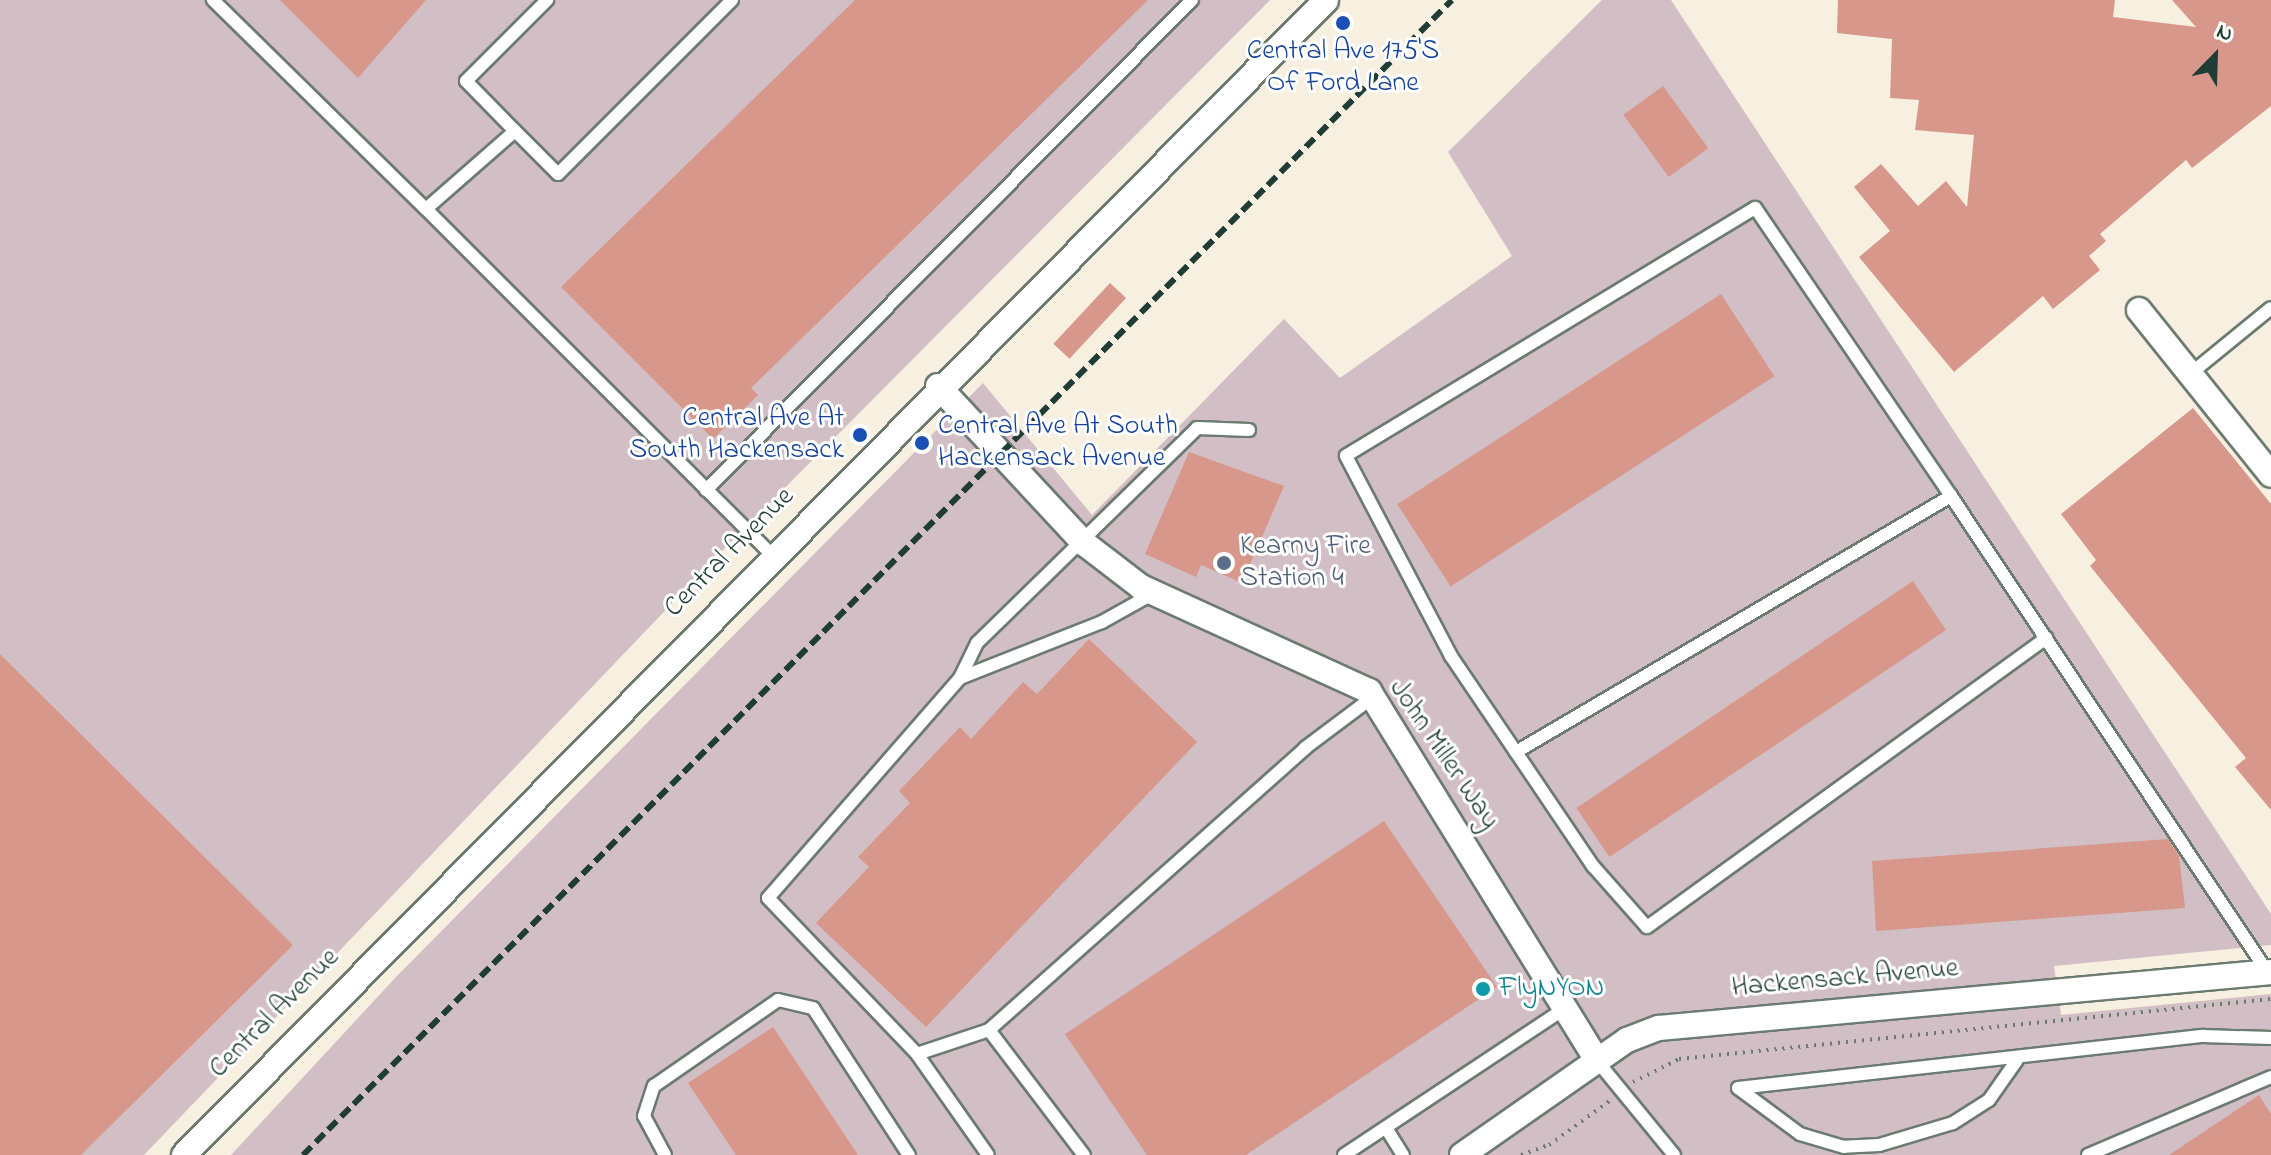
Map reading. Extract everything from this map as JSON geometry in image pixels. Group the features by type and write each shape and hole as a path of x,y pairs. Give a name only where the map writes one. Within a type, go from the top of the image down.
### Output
{"street":[{"name":"Central Avenue","path":"184,1155 771,554 1326,0"},
{"path":"2139,310 2271,475"},
{"name":"John Miller Way","path":"938,386 1080,539 1154,593 1373,697 1568,1006 1598,1062"},
{"name":"Hackensack Avenue","path":"1462,1155 1642,1033 1689,1023 2269,972"}],"lane":[{"path":"213,0 771,554"},
{"path":"547,0 466,81 558,174 732,0"},
{"path":"706,490 1192,0"},
{"path":"426,209 515,131"},
{"path":"2046,638 1647,927 1593,866 1451,656 1346,456 1755,208 1951,496 2046,638 2269,972"},
{"path":"2190,374 2271,308"},
{"path":"988,1155 917,1054 768,898 960,678 977,643 1080,539 1197,428 1249,430"},
{"path":"1516,752 1951,496"},
{"path":"960,678 1102,622 1154,593"},
{"path":"917,1054 989,1030 1305,748 1373,697"},
{"path":"665,1155 644,1116 654,1086 778,1000 813,1008 909,1155"},
{"path":"1344,1155 1568,1006"},
{"path":"989,1030 1084,1155"},
{"path":"2017,1060 1989,1100 1953,1123 1879,1145 1844,1147 1800,1134 1738,1088 2017,1060 2203,1036 2271,1038"},
{"path":"1598,1062 1674,1155"},
{"path":"2088,1155 2271,1077"},
{"path":"1386,1128 1403,1155"}],"path":[{"path":"1638,1077 1679,1059 2271,999"},
{"path":"1521,1155 1592,1115"}],"shaded area":[{"path":"0,0 1270,0 725,548 144,1155 0,1155"},
{"path":"1602,0 1671,0 2271,914 2271,945 2054,966 2061,1015 2271,994 2271,1155 231,1155 396,977 983,383 1092,515 1284,319 1340,378 1512,256 1448,152"}],"building":[{"path":"280,0 426,0 358,78"},
{"path":"855,0 1148,0 751,388 758,395 713,439 561,287"},
{"path":"1838,0 2115,0 2113,17 2196,27 2172,0 2271,0 2271,106 2192,168 2186,160 2100,234 2106,241 2089,256 2100,270 2053,309 2043,296 1954,372 1859,257 1890,231 1854,187 1881,164 1918,206 1946,181 1967,207 1974,135 1915,130 1919,100 1890,98 1892,39 1837,33"},
{"path":"1663,86 1708,148 1669,177 1623,115"},
{"path":"1110,283 1126,298 1069,359 1053,344"},
{"path":"1721,294 1774,376 1451,586 1397,504"},
{"path":"2193,408 2271,504 2271,810 2235,767 2246,758 2090,566 2096,560 2061,514"},
{"path":"1189,452 1284,486 1242,583 1201,565 1196,577 1145,554"},
{"path":"1913,581 1946,630 1609,857 1576,808"},
{"path":"1089,639 1197,742 926,1027 816,923 869,867 858,857 910,803 899,791 960,727 971,739 1023,682 1037,694"},
{"path":"0,654 293,945 81,1155 0,1155"},
{"path":"1384,821 1497,987 1246,1155 1147,1155 1065,1034"},
{"path":"2168,839 2179,856 2185,908 1876,931 1872,861"},
{"path":"773,1027 858,1155 736,1155 688,1083"},
{"path":"2259,1095 2271,1114 2271,1155 2169,1155"}],"railway":[{"path":"303,1155 1452,0"}],"place":[{"name":"Central Ave 175'S Of Ford Lane","path":"1343,23"},
{"name":"Central Ave At South Hackensack","path":"860,435"},
{"name":"Central Ave At South Hackensack Avenue","path":"922,443"},
{"name":"Kearny Fire Station 4","path":"1224,563"},
{"name":"FlyNYON","path":"1483,989"}]}
